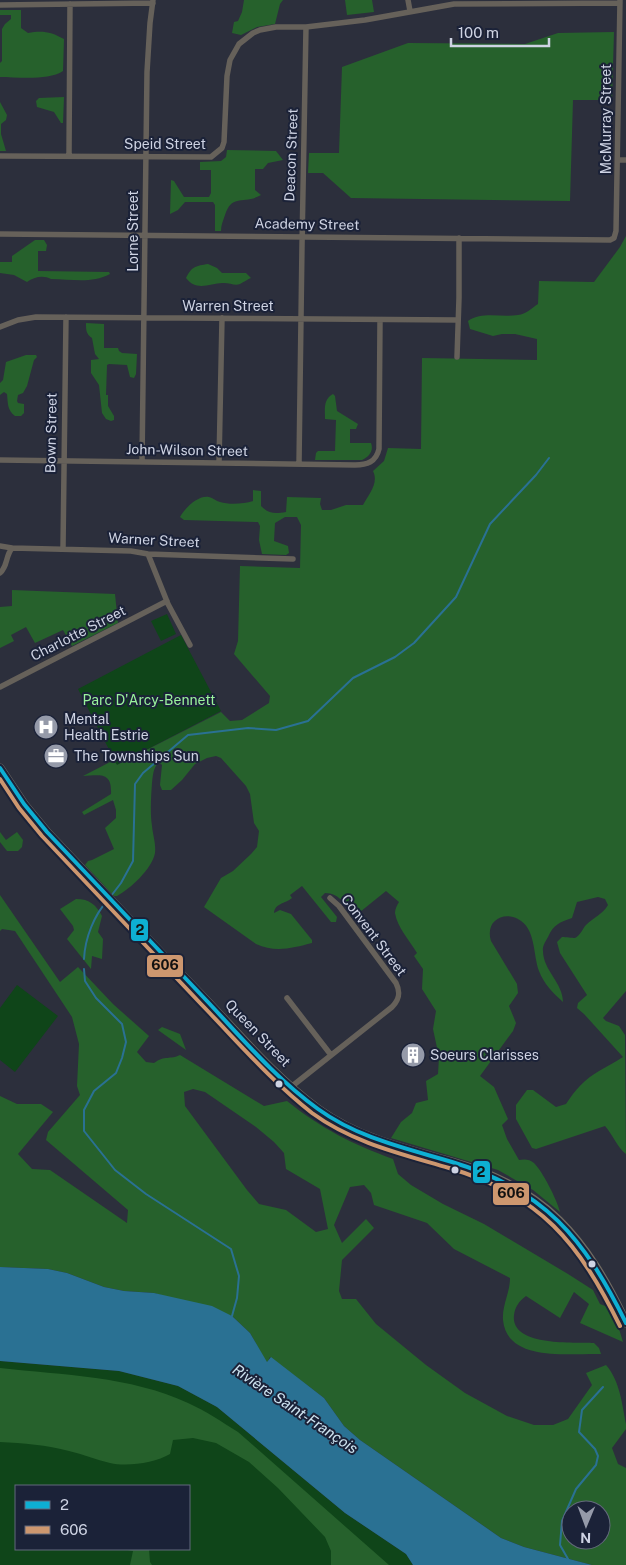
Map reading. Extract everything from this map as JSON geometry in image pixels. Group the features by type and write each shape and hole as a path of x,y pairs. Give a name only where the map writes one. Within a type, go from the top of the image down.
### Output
{"main road":[{"name":"Queen Street","path":"0,768 24,804 43,827 234,1030 291,1087 327,1115 365,1135 477,1170 508,1183 536,1200 564,1225 581,1244 611,1290 626,1323"}],"street":[{"path":"408,0 410,11"},
{"path":"0,5 153,2"},
{"name":"Lorne Street","path":"142,462 147,72 153,2"},
{"name":"Speid Street","path":"0,156 204,158 217,154 224,142 227,76 234,52 246,38 268,28 306,27 372,19 437,6 465,3 620,2"},
{"name":"McMurray Street","path":"614,238 616,231 618,160 620,2"},
{"path":"69,156 70,4"},
{"name":"Deacon Street","path":"300,464 306,27"},
{"path":"618,160 626,160"},
{"name":"Academy Street","path":"0,234 605,241 614,238"},
{"path":"457,357 458,238"},
{"name":"Warren Street","path":"0,327 25,318 66,317 301,318 380,321 458,320"},
{"name":"Bown Street","path":"63,548 66,317"},
{"path":"219,462 222,318"},
{"name":"John-Wilson Street","path":"0,460 362,465 372,461 378,454 379,449 380,321"},
{"name":"Warner Street","path":"0,546 12,548 131,550 148,554 294,559"},
{"path":"0,573 5,568 7,555 12,548"},
{"path":"148,554 167,601 190,645"},
{"name":"Charlotte Street","path":"0,687 167,601"},
{"name":"Convent Street","path":"291,1087 392,1007 398,999 399,988 394,979 339,906 330,898"},
{"path":"287,998 332,1055"}],"green space":[{"path":"244,0 283,0 280,4 275,24 257,27 241,35 232,33 234,22 238,21 242,12"},
{"path":"345,0 372,0 374,12 347,15"},
{"path":"0,10 21,10 21,28 28,33 47,32 64,39 63,71 41,77 0,77 2,29 11,19 11,15 0,15"},
{"path":"614,32 612,100 573,100 570,201 351,198 323,173 308,173 309,153 339,153 342,67 408,43 525,44 558,33"},
{"path":"64,97 63,123 61,123 54,112 37,107 36,101 39,98"},
{"path":"0,102 7,115 6,120 1,124 1,134 6,151 0,151"},
{"path":"227,150 276,151 283,160 268,163 263,169 255,169 255,190 261,195 231,204 225,215 221,231 215,231 215,205 213,202 185,202 178,210 170,214 171,180 174,181 184,197 209,197 211,193 211,170 200,170 200,162 221,161 226,157"},
{"path":"626,236 626,991 603,1018 619,1026 625,1035 626,1154 605,1126 536,1149 532,1148 516,1119 516,1105 527,1090 533,1090 556,1107 566,1104 585,1081 623,1057 577,1008 578,1003 587,995 560,953 557,942 562,937 575,938 578,936 586,925 606,908 608,905 605,899 598,897 577,902 572,918 555,927 544,945 546,964 560,989 563,1002 549,988 541,976 531,935 524,923 518,919 506,916 496,920 490,928 491,941 517,984 518,993 509,1006 516,1023 513,1031 480,1076 494,1087 508,1119 502,1125 507,1139 519,1160 531,1161 538,1167 549,1186 560,1212 533,1190 498,1170 391,1138 401,1122 412,1113 416,1103 428,1100 426,1081 438,1074 439,1057 433,1029 436,1011 422,989 423,969 414,956 417,953 396,918 395,912 399,902 386,891 355,916 339,898 325,893 321,897 337,917 336,922 331,922 302,886 290,895 292,898 278,905 274,913 280,910 291,914 312,940 312,943 277,949 256,944 204,907 221,878 233,871 257,847 259,831 254,823 250,794 246,786 221,758 216,756 195,764 171,790 162,790 160,785 162,765 159,762 157,764 153,774 151,799 151,821 155,853 150,865 134,884 117,896 114,896 85,865 88,861 114,849 105,828 116,818 113,800 84,815 82,812 111,794 110,782 107,778 100,775 83,776 114,760 117,765 221,712 230,721 242,720 269,703 270,696 234,654 238,641 240,566 300,568 301,525 297,517 285,517 275,523 274,541 288,546 289,553 286,555 262,554 258,522 184,520 180,517 188,506 196,500 205,497 228,504 249,502 253,501 253,490 261,491 261,506 272,513 286,512 287,497 321,498 322,510 331,510 346,505 363,505 374,484 375,475 373,471 384,461 388,448 421,449 422,358 537,360 537,339 515,334 493,336 470,329 468,321 480,316 512,316 526,312 538,304 539,281 594,282"},
{"path":"35,240 44,240 47,245 46,251 38,251 38,271 109,272 110,274 89,280 42,277 27,282 14,275 0,273 0,262 12,262 12,256"},
{"path":"208,264 217,268 222,273 246,273 251,278 238,285 219,283 200,286 195,285 186,278 195,267"},
{"path":"86,323 104,324 104,348 118,348 122,353 137,354 134,378 130,377 127,365 107,365 106,395 108,395 108,406 114,416 114,420 111,421 106,419 102,413 99,385 91,373 91,360 99,359 95,354 92,338 87,332"},
{"path":"26,355 36,355 37,357 34,360 27,386 23,393 18,395 18,403 24,404 24,413 21,416 15,416 9,409 7,394 4,392 0,395 0,383 3,380 6,362"},
{"path":"333,394 337,411 358,424 356,429 350,429 350,443 371,443 372,449 370,453 362,460 315,460 318,451 335,451 336,420 325,419 326,402"},
{"path":"12,590 115,594 118,623 72,646 63,630 35,643 26,627 11,635 14,641 0,648 0,607 12,606"},
{"path":"167,614 176,634 161,641 151,621"},
{"name":"Parc D'Arcy-Bennett","path":"181,635 221,711 117,765 78,689"},
{"path":"0,832 6,840 17,832 23,840 22,847 18,851 7,851 0,842"},
{"path":"0,895 60,982 78,967 113,1004 149,1036 137,1052 146,1062 154,1063 161,1059 180,1055 264,1106 287,1101 338,1135 364,1148 393,1159 398,1174 411,1185 443,1204 484,1224 568,1274 593,1290 600,1304 613,1309 623,1342 580,1323 589,1304 574,1292 560,1318 526,1296 518,1304 514,1315 515,1325 522,1333 545,1341 594,1343 599,1348 601,1354 542,1353 528,1349 516,1343 507,1334 503,1320 510,1278 454,1249 427,1223 374,1205 371,1193 364,1185 350,1187 334,1225 342,1243 366,1219 374,1228 342,1260 339,1291 342,1299 356,1299 376,1324 426,1365 465,1393 507,1416 534,1425 553,1425 568,1419 592,1385 586,1373 606,1365 617,1385 626,1424 626,1429 612,1448 618,1464 626,1468 626,1565 592,1565 524,1547 501,1538 360,1440 344,1426 324,1398 270,1357 267,1363 250,1333 232,1316 154,1293 124,1291 104,1287 67,1273 48,1269 0,1267 0,1096 17,1104 41,1104 53,1112 18,1154 32,1169 50,1170 127,1223 128,1210 46,1140 48,1132 80,1095 77,1086 79,1044 72,1017 15,931 2,929 0,931","holes":["193,1089 205,1092 256,1127 274,1142 284,1153 286,1169 320,1189 328,1229 316,1232 286,1210 259,1204 185,1106 184,1092"]},
{"path":"76,899 92,903 102,916 98,932 103,939 102,959 92,956 91,969 67,939 74,930 60,909"},
{"path":"17,985 58,1016 15,1072 0,1060 0,1008"},
{"path":"162,1027 180,1034 186,1050 158,1030"},
{"path":"0,1361 119,1371 178,1386 217,1407 345,1513 406,1554 413,1565 0,1565"},
{"path":"0,1368 120,1382 166,1394 195,1406 238,1432 389,1565 331,1565 331,1551 325,1537 278,1488 249,1462 216,1443 193,1438 173,1440 170,1454 149,1462 124,1465 52,1447 0,1442"},
{"path":"128,1550 149,1550 152,1565 130,1565 133,1551"}],"water":[{"name":"Rivière Saint-François","path":"0,1267 48,1269 67,1273 104,1287 124,1291 154,1293 212,1306 232,1316 250,1333 267,1362 271,1357 324,1398 344,1426 360,1440 501,1538 524,1547 592,1565 413,1565 406,1554 345,1513 217,1407 178,1386 119,1371 0,1361"}],"waterway":[{"path":"111,896 121,883 133,861 135,784 143,773 188,735 248,728 276,730 308,721 353,678 395,657 414,643 456,597 490,524 536,475 549,458"},
{"path":"84,959 91,927 98,913 108,900"},
{"path":"84,969 85,981 96,998 122,1024 126,1042 116,1073 94,1091 84,1110 84,1131 115,1170 146,1194 231,1249 239,1276 237,1298 232,1316"},
{"path":"568,1559 560,1545 562,1521 576,1489 596,1465 598,1456 595,1449 579,1432 582,1410 603,1387"}],"transit line":[{"name":"2","path":"0,768 24,804 47,832 245,1043 287,1084 318,1109 349,1128 399,1147 484,1173 513,1187 537,1203 558,1221 577,1242 594,1266 626,1323"},
{"name":"606","path":"0,779 19,808 42,836 282,1088 312,1113 344,1132 378,1146 481,1179 509,1192 533,1208 554,1226 589,1270 620,1326"}],"place":[{"name":"Mental Health Estrie","path":"46,727"},
{"name":"The Townships Sun","path":"56,756"},
{"name":"Soeurs Clarisses","path":"413,1055"}]}
